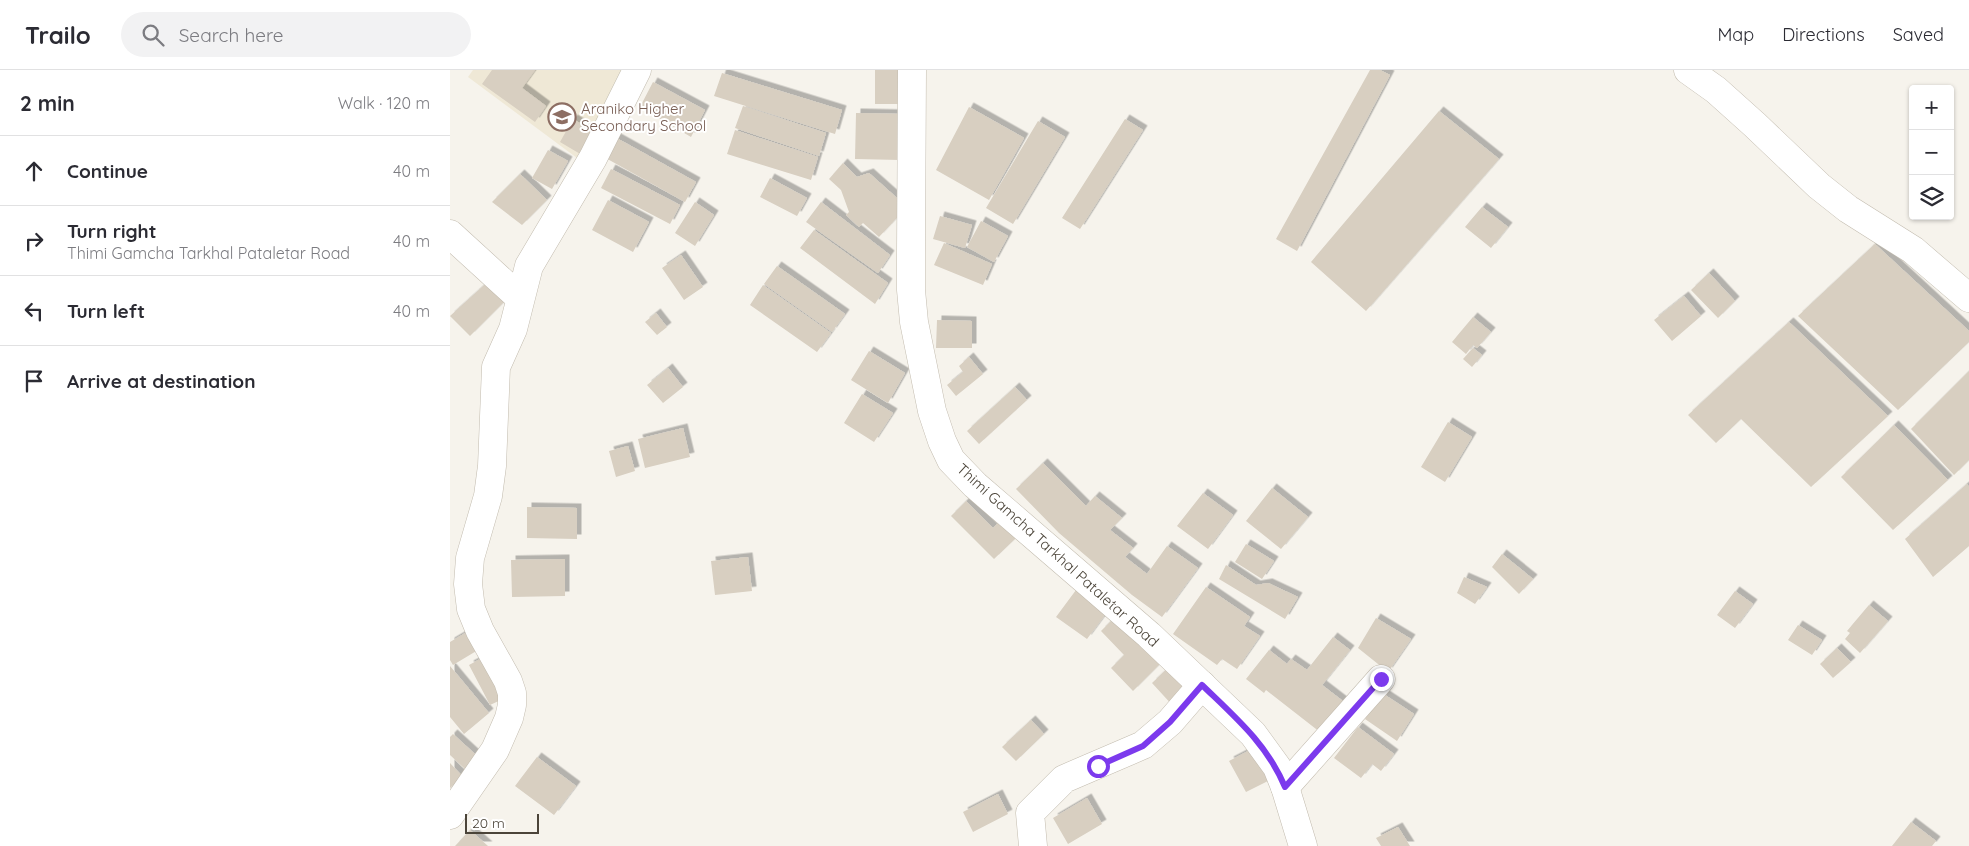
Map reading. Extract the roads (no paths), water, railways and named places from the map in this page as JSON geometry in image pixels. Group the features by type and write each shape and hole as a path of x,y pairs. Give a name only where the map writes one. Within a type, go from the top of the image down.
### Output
{"street":[{"path":"450,815 495,750 509,718 512,705 512,693 508,680 480,631 471,609 468,584 470,558 488,496 492,466 496,367 513,329 529,266 592,158 637,70"},
{"name":"Thimi Gamcha Tarkhal Pataletar Road","path":"912,70 911,272 914,322 932,411 951,460 975,485 1141,629 1253,734 1277,767 1303,846"},
{"path":"1688,70 1716,90 1819,186 1848,209 1913,250 1969,298"},
{"path":"450,234 520,298"},
{"path":"1285,787 1381,679"},
{"path":"1033,846 1030,813 1064,779 1143,746 1170,722 1202,685"}],"place":[{"name":"Araniko Higher Secondary School","path":"562,117"}]}
